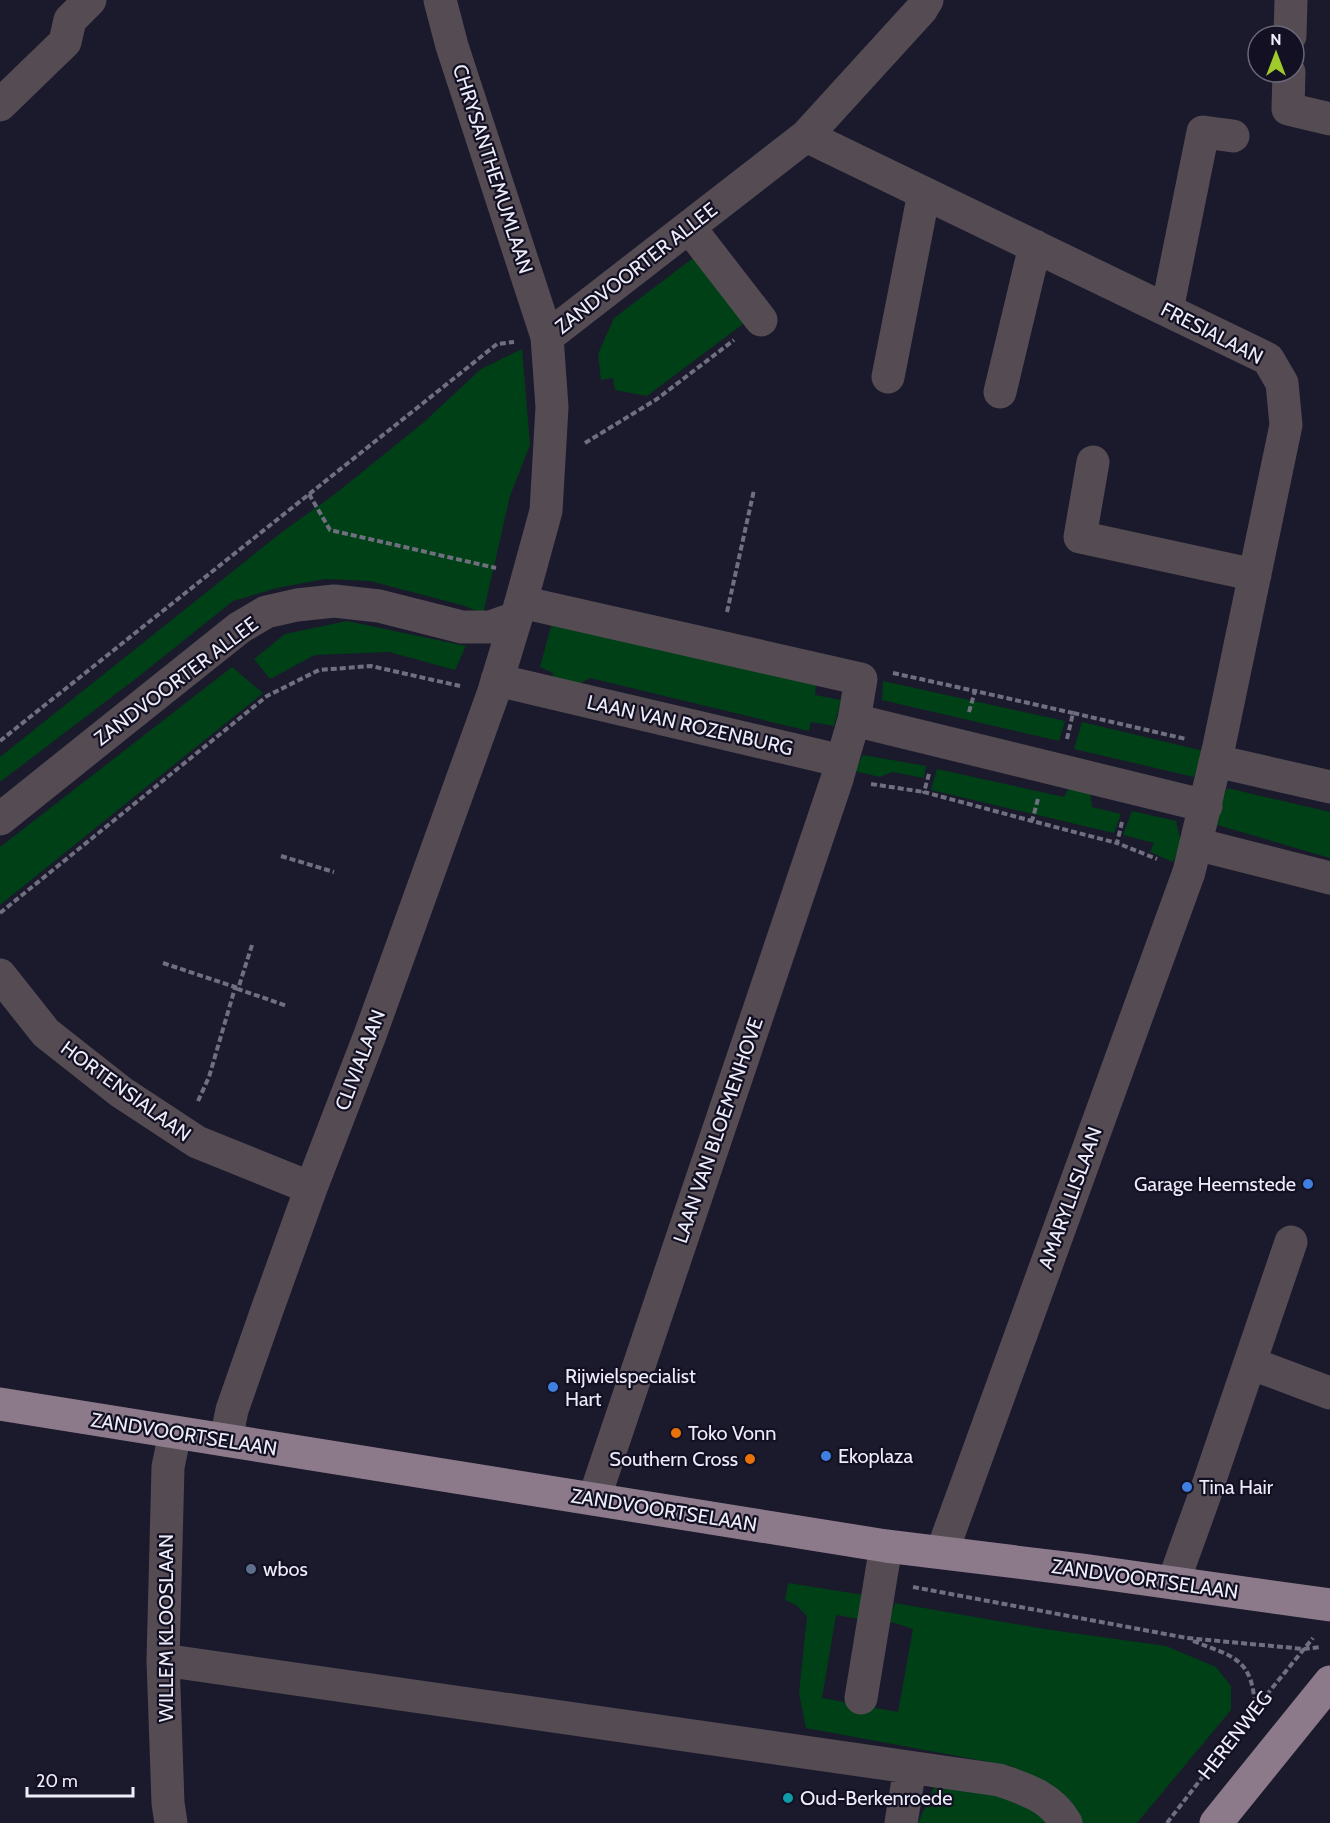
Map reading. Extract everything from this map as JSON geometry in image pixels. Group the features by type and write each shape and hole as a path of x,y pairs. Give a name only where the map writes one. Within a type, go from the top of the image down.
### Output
{"main road":[{"name":"ZANDVOORTSELAAN","path":"0,1404 886,1546 1330,1605"},
{"name":"HERENWEG","path":"1216,1823 1330,1682"}],"street":[{"path":"0,105 65,42 70,20 90,0"},
{"name":"CHRYSANTHEMUMLAAN","path":"440,0 452,46 547,337"},
{"name":"ZANDVOORTER ALLEE","path":"495,687 546,511 552,407 547,337 806,136 921,10 927,0"},
{"path":"1290,24 1291,0"},
{"path":"1289,84 1288,109 1330,119"},
{"path":"1167,310 1203,132 1233,136"},
{"name":"FRESIALAAN","path":"806,136 1268,358 1282,383 1286,425 1218,754 1192,858"},
{"path":"888,377 924,193"},
{"path":"689,227 761,320"},
{"path":"1000,392 1035,246"},
{"path":"1093,462 1080,537 1255,575"},
{"path":"522,598 861,679 854,720 839,770"},
{"name":"ZANDVOORTER ALLEE","path":"0,819 239,628 266,612 297,605 334,601 379,606 462,627 490,627 522,598"},
{"name":"LAAN VAN ROZENBURG","path":"495,687 839,770"},
{"name":"CLIVIALAAN","path":"226,1440 232,1410 310,1188 370,1035 495,687"},
{"path":"854,720 1206,806"},
{"path":"1218,754 1330,787"},
{"name":"LAAN VAN BLOEMENHOVE","path":"594,1499 839,770"},
{"path":"1192,858 1330,878"},
{"name":"AMARYLLISLAAN","path":"942,1552 1192,858"},
{"name":"HORTENSIALAAN","path":"0,975 46,1033 121,1092 197,1142 310,1188"},
{"path":"1173,1583 1291,1242"},
{"path":"1250,1364 1330,1393"},
{"name":"WILLEM KLOOSLAAN","path":"171,1823 168,1803 163,1660 168,1467 175,1433"},
{"path":"861,1698 886,1546"},
{"path":"163,1660 999,1780 1034,1792 1060,1812 1066,1823"},
{"path":"901,1823 910,1768"}],"path":[{"path":"548,465 657,399 761,320"},
{"path":"0,741 497,344 547,337"},
{"path":"720,646 754,490"},
{"path":"309,494 330,530 522,598"},
{"path":"0,913 267,696 318,670 370,666 495,687"},
{"path":"861,679 874,669 1073,713 1218,754"},
{"path":"924,792 975,691"},
{"path":"1032,821 1054,769 1073,713"},
{"path":"839,770 1118,843 1192,858"},
{"path":"1118,843 1130,788"},
{"path":"280,856 334,872"},
{"path":"181,1131 209,1077 252,945"},
{"path":"163,963 287,1006"},
{"path":"935,1591 1187,1638 1230,1656 1242,1664 1253,1682 1255,1709"},
{"name":"HERENWEG","path":"1167,1823 1304,1649 1187,1638"}],"green space":[{"path":"697,255 747,321 647,396 615,390 613,378 601,380 598,354 614,318"},
{"path":"522,349 530,445 510,496 483,614 465,606 370,581 325,579 277,588 233,601 0,782 0,757 282,532 335,494 424,422 481,369"},
{"path":"553,619 818,671 815,695 841,700 834,726 811,722 809,731 590,678 573,687 553,683 553,673 540,667"},
{"path":"347,621 466,646 455,670 389,652 315,655 270,679 254,659 285,634"},
{"path":"232,667 263,693 0,905 0,847"},
{"path":"883,681 1065,721 1059,741 882,700"},
{"path":"1082,722 1204,751 1194,777 1074,749"},
{"path":"863,755 926,766 924,778 892,772 880,777 854,771"},
{"path":"937,769 1064,797 1072,783 1089,784 1092,807 1121,814 1114,833 931,790"},
{"path":"1227,788 1330,812 1330,858 1214,824"},
{"path":"1132,811 1176,821 1181,843 1173,862 1150,852 1154,843 1123,835"},
{"path":"788,1583 864,1595 859,1619 836,1615 822,1698 898,1712 913,1629 892,1622 888,1624 895,1603 1044,1629 1166,1646 1216,1667 1231,1686 1231,1710 1137,1823 1083,1823 1055,1793 1011,1766 806,1728 799,1693 807,1616 796,1605 785,1600"},
{"path":"939,1776 1030,1798 1049,1823 918,1823"}],"place":[{"name":"Garage Heemstede","path":"1308,1184"},
{"name":"Rijwielspecialist Hart","path":"553,1387"},
{"name":"Toko Vonn","path":"676,1433"},
{"name":"Ekoplaza","path":"826,1456"},
{"name":"Southern Cross","path":"750,1459"},
{"name":"Tina Hair","path":"1187,1487"},
{"name":"wbos","path":"251,1569"},
{"name":"Oud-Berkenroede","path":"788,1798"}]}
